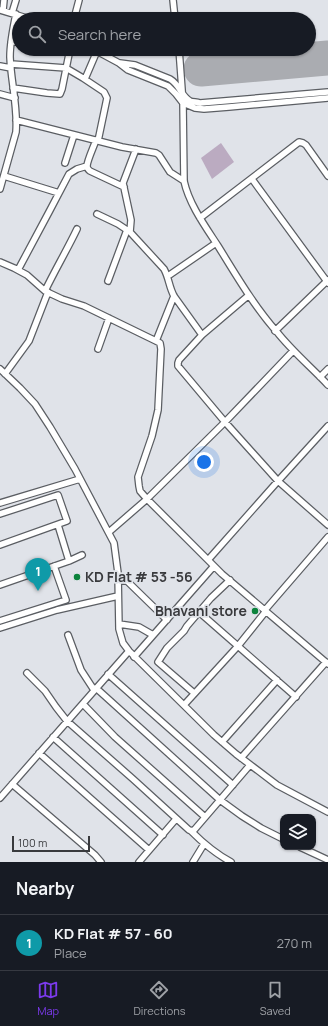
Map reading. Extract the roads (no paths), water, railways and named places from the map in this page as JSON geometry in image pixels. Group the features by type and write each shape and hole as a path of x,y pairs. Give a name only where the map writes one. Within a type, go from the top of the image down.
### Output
{"street":[{"path":"4,0 1,10 12,13"},
{"path":"14,12 16,0"},
{"path":"76,12 79,0"},
{"path":"173,0 174,12"},
{"path":"0,189 14,140 16,120 11,66 12,33"},
{"path":"13,88 60,94 69,56"},
{"path":"85,79 93,56"},
{"path":"107,56 120,63 128,70 168,86 183,103 190,107 199,109 328,98"},
{"path":"179,56 183,103 184,181 186,188 200,218 249,295 293,351 328,385"},
{"path":"120,63 135,64 170,79 178,85 182,93 189,100 200,103 328,92"},
{"path":"0,66 66,68 104,92 107,98 98,140 87,166"},
{"path":"0,94 15,98"},
{"path":"16,120 74,135 152,152 159,155 170,172 184,181"},
{"path":"64,163 74,135"},
{"path":"200,218 300,142 306,145 328,176"},
{"path":"108,281 129,231 131,220 123,182 136,149"},
{"path":"87,166 87,169 90,171 124,187"},
{"path":"18,270 69,174 77,169 87,166"},
{"path":"4,176 59,193"},
{"path":"252,178 327,281 276,331"},
{"path":"97,214 129,231 160,265 168,276 174,296 202,335"},
{"path":"5,374 29,341 46,291 77,228"},
{"path":"168,276 216,243"},
{"path":"0,262 27,275 46,291 84,306 160,343 158,410 152,436 138,477 140,491 214,566 327,663 241,758"},
{"path":"249,295 202,335 179,360 178,366 225,422 278,481 328,526"},
{"path":"156,341 174,296"},
{"path":"98,349 109,318"},
{"path":"108,532 147,499 225,422 293,351"},
{"path":"0,369 35,404 80,479 114,543 117,561 119,629 123,643 129,651 184,705 222,742 241,758 277,785 328,812"},
{"path":"320,377 328,369"},
{"path":"208,560 328,426"},
{"path":"0,503 80,479"},
{"path":"0,514 58,495 67,521 0,545"},
{"path":"58,525 69,561"},
{"path":"184,705 238,646 328,537"},
{"path":"0,585 82,555"},
{"path":"0,621 66,600 54,566"},
{"path":"134,656 214,566"},
{"path":"118,580 127,581 167,620"},
{"path":"194,693 158,662 167,648 184,631 211,598 230,580"},
{"path":"0,628 57,610 118,596"},
{"path":"199,612 296,696"},
{"path":"119,624 139,627 153,635"},
{"path":"68,635 81,670 95,689 220,800 261,828 280,838"},
{"path":"0,798 129,651"},
{"path":"27,673 45,691 67,721 204,844 231,862"},
{"path":"108,674 233,785"},
{"path":"222,742 277,680"},
{"path":"82,704 115,737 205,817"},
{"path":"53,737 162,835"},
{"path":"39,753 149,850"},
{"path":"191,831 195,829 250,765"},
{"path":"0,788 10,786"},
{"path":"10,786 95,855 101,862"},
{"path":"138,862 176,819"},
{"path":"193,862 204,844"},
{"path":"306,850 328,860"}],"place":[{"name":"KD Flat # 53 -56","path":"77,577"},
{"name":"KD Flat # 57 - 60","path":"38,591"},
{"name":"Bhavani store","path":"255,611"}]}
